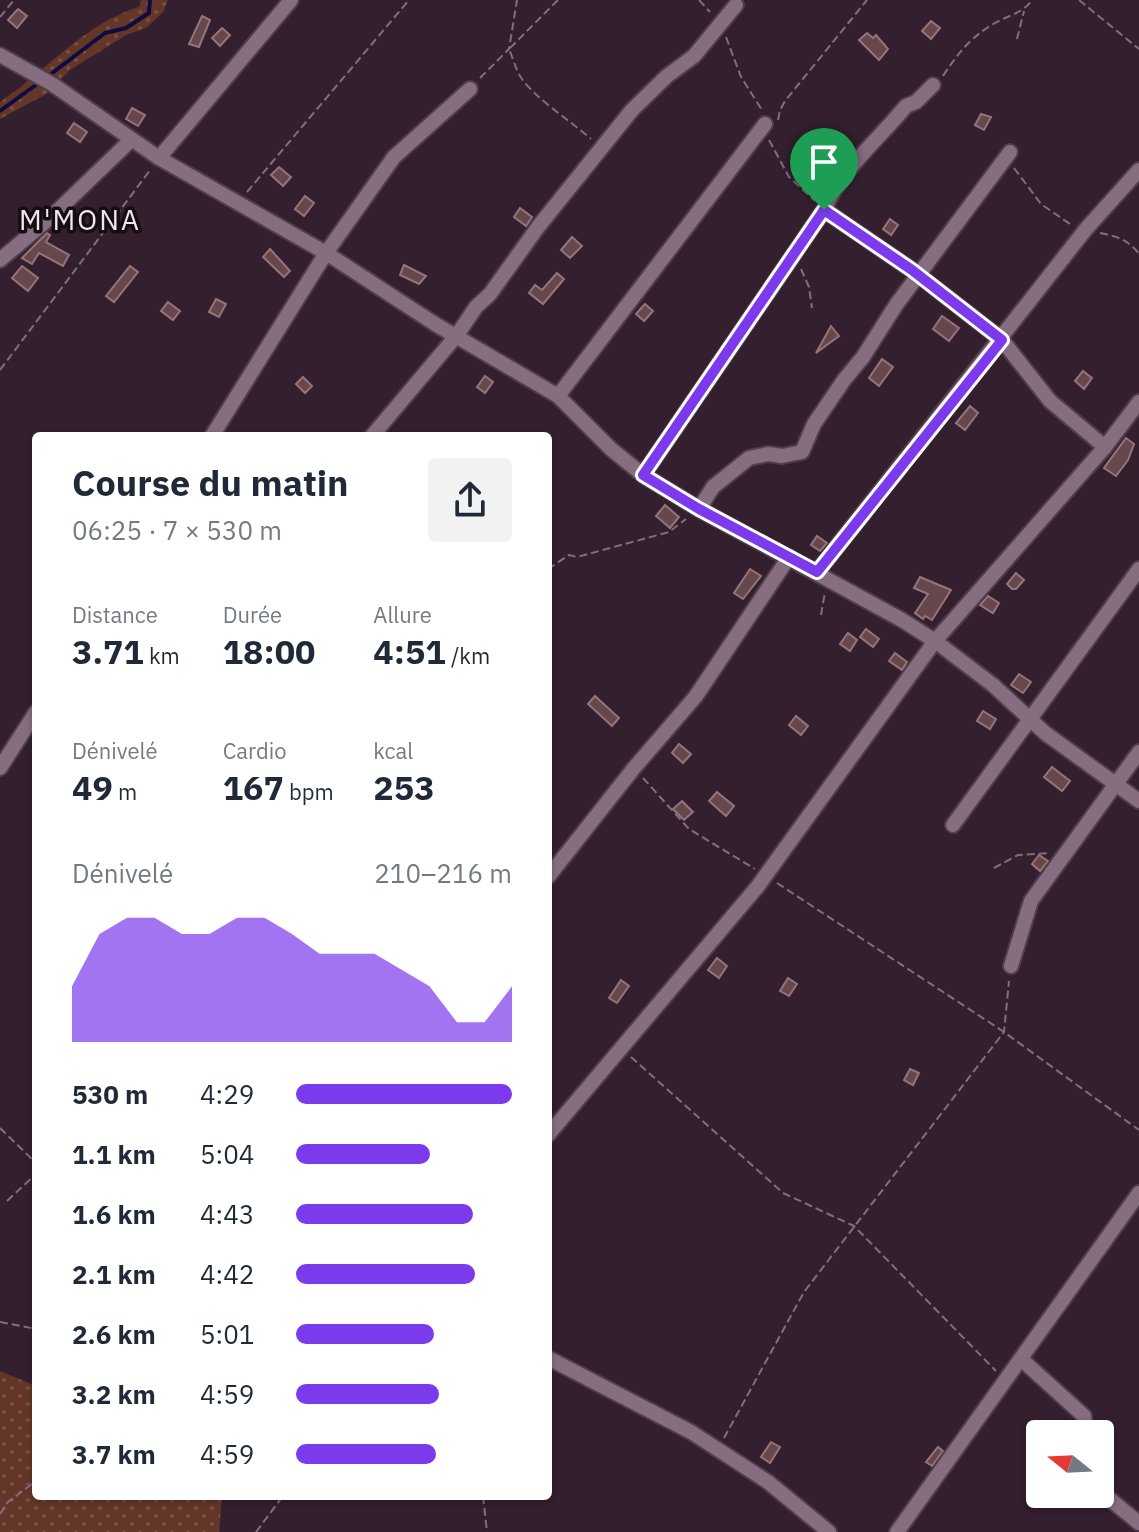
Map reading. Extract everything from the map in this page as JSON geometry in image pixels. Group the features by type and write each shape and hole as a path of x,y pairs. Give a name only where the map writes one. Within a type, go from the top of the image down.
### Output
{"street":[{"path":"159,158 291,0"},
{"path":"375,432 457,335 476,307 490,294 538,227 632,110 667,76 694,56 736,5"},
{"path":"2,61 43,79 159,158 326,253 558,396 611,449 643,475 935,641 993,685 1030,719 1139,801"},
{"path":"643,475 824,210 847,171 906,106 916,102 933,85"},
{"path":"214,432 326,253 394,157 470,89"},
{"path":"558,396 772,127"},
{"path":"0,260 51,217 131,140"},
{"path":"699,509 713,487 749,458 802,452 814,424 1008,155"},
{"path":"823,576 1086,229 1139,170"},
{"path":"824,210 919,276 1002,340 1050,401 1105,447"},
{"path":"552,1130 766,875 935,641 1105,447 1133,420 1139,402"},
{"path":"552,872 696,696 789,557"},
{"path":"953,825 1139,569"},
{"path":"0,768 32,718"},
{"path":"19,738 32,740"},
{"path":"1011,966 1031,901 1139,752"},
{"path":"897,1532 1139,1193"},
{"path":"1021,1359 1084,1416 1084,1420"},
{"path":"552,1360 691,1432 768,1482 829,1532"},
{"path":"1114,1503 1139,1523"}],"path":[{"path":"0,17 14,0"},
{"path":"238,203 409,0"},
{"path":"517,0 509,49 520,77 567,121 602,148"},
{"path":"470,89 558,0"},
{"path":"699,0 721,23 741,77 772,127 771,144"},
{"path":"824,210 789,177 771,144 772,127 785,101 867,0"},
{"path":"1017,39 1025,9 1032,0"},
{"path":"1079,0 1139,49"},
{"path":"933,85 961,48 992,24 1025,9"},
{"path":"1008,155 1041,204 1062,221 1112,235 1132,244 1139,254"},
{"path":"0,370 159,158"},
{"path":"794,253 809,287 812,308"},
{"path":"552,566 569,555 577,557 669,532 699,509"},
{"path":"821,615 823,576"},
{"path":"634,768 689,829 766,875 1004,1032 1139,1130"},
{"path":"994,868 1018,855 1065,853"},
{"path":"718,1450 804,1292 1004,1032 1011,966"},
{"path":"621,1048 783,1193 854,1226 1006,1380"},
{"path":"0,1128 32,1159"},
{"path":"7,1201 32,1178"},
{"path":"0,1322 32,1328"},
{"path":"0,1514 8,1502 32,1484"},
{"path":"256,1532 280,1500"},
{"path":"483,1500 487,1532"}],"shaded area":[{"path":"141,0 168,0 163,12 146,28 126,35 70,70 48,93 0,119 0,102 83,36 119,14 139,7"},
{"path":"0,1371 32,1384 32,1500 222,1500 219,1532 0,1532"}],"building":[{"path":"18,9 27,16 17,28 8,20"},
{"path":"202,16 210,20 199,47 189,44"},
{"path":"931,21 940,28 931,39 922,31"},
{"path":"222,28 230,35 220,46 212,38"},
{"path":"867,33 873,38 876,35 888,49 879,60 859,40"},
{"path":"132,108 145,115 138,126 126,119"},
{"path":"981,114 991,117 984,130 975,125"},
{"path":"74,123 87,132 80,142 67,133"},
{"path":"279,167 291,177 283,186 271,175"},
{"path":"305,196 314,203 304,216 295,209"},
{"path":"520,208 532,217 526,226 514,217"},
{"path":"890,219 898,225 891,235 883,229"},
{"path":"47,233 50,235 46,242 69,255 63,266 39,253 32,264 22,258"},
{"path":"572,237 582,246 570,258 561,250"},
{"path":"270,249 290,271 284,277 263,257"},
{"path":"404,265 426,276 419,284 400,275"},
{"path":"22,266 38,278 28,291 12,278"},
{"path":"130,266 138,272 114,302 106,296"},
{"path":"557,273 564,279 543,304 529,293 535,285 542,290"},
{"path":"216,299 226,304 219,317 209,312"},
{"path":"168,302 180,311 173,320 161,311"},
{"path":"645,304 653,311 644,321 636,314"},
{"path":"942,316 959,328 949,341 933,329"},
{"path":"831,326 839,336 816,353"},
{"path":"882,359 893,367 879,386 869,378"},
{"path":"1083,371 1092,378 1084,389 1075,381"},
{"path":"485,376 493,382 485,393 477,387"},
{"path":"303,377 312,386 305,393 296,384"},
{"path":"970,406 978,413 965,430 956,423"},
{"path":"1126,438 1134,444 1128,460 1116,476 1104,468"},
{"path":"665,505 679,517 670,528 656,516"},
{"path":"817,536 827,543 820,551 811,545"},
{"path":"750,569 761,576 743,599 734,593"},
{"path":"1016,573 1024,580 1012,589 1007,584"},
{"path":"920,577 951,590 932,620 925,616 923,619 915,613 928,594 914,588"},
{"path":"988,596 999,603 993,613 980,605"},
{"path":"866,629 879,639 873,647 860,637"},
{"path":"848,633 857,640 850,651 840,644"},
{"path":"895,653 907,662 902,670 889,661"},
{"path":"1019,674 1031,682 1023,693 1011,685"},
{"path":"595,696 619,718 612,726 588,704"},
{"path":"983,711 996,719 990,729 977,721"},
{"path":"796,716 808,726 801,735 789,725"},
{"path":"679,744 691,754 683,763 672,753"},
{"path":"1052,767 1070,781 1062,791 1044,777"},
{"path":"717,792 734,806 726,816 709,801"},
{"path":"682,801 693,812 684,820 673,809"},
{"path":"1039,855 1048,861 1040,871 1032,864"},
{"path":"717,958 727,966 719,978 708,970"},
{"path":"788,978 797,984 789,996 780,991"},
{"path":"621,980 629,986 617,1003 609,998"},
{"path":"910,1069 919,1073 913,1085 904,1080"},
{"path":"771,1442 780,1447 770,1463 761,1457"},
{"path":"938,1447 943,1451 932,1466 926,1462"}],"waterway":[{"path":"47,77 105,33 126,28 149,13 150,0"},
{"path":"0,111 40,82"}],"district":[{"name":"M'MONA","path":"80,219"}],"route":[{"path":"824,210 912,270 1002,340 817,572 699,509 643,475 824,210"}]}
